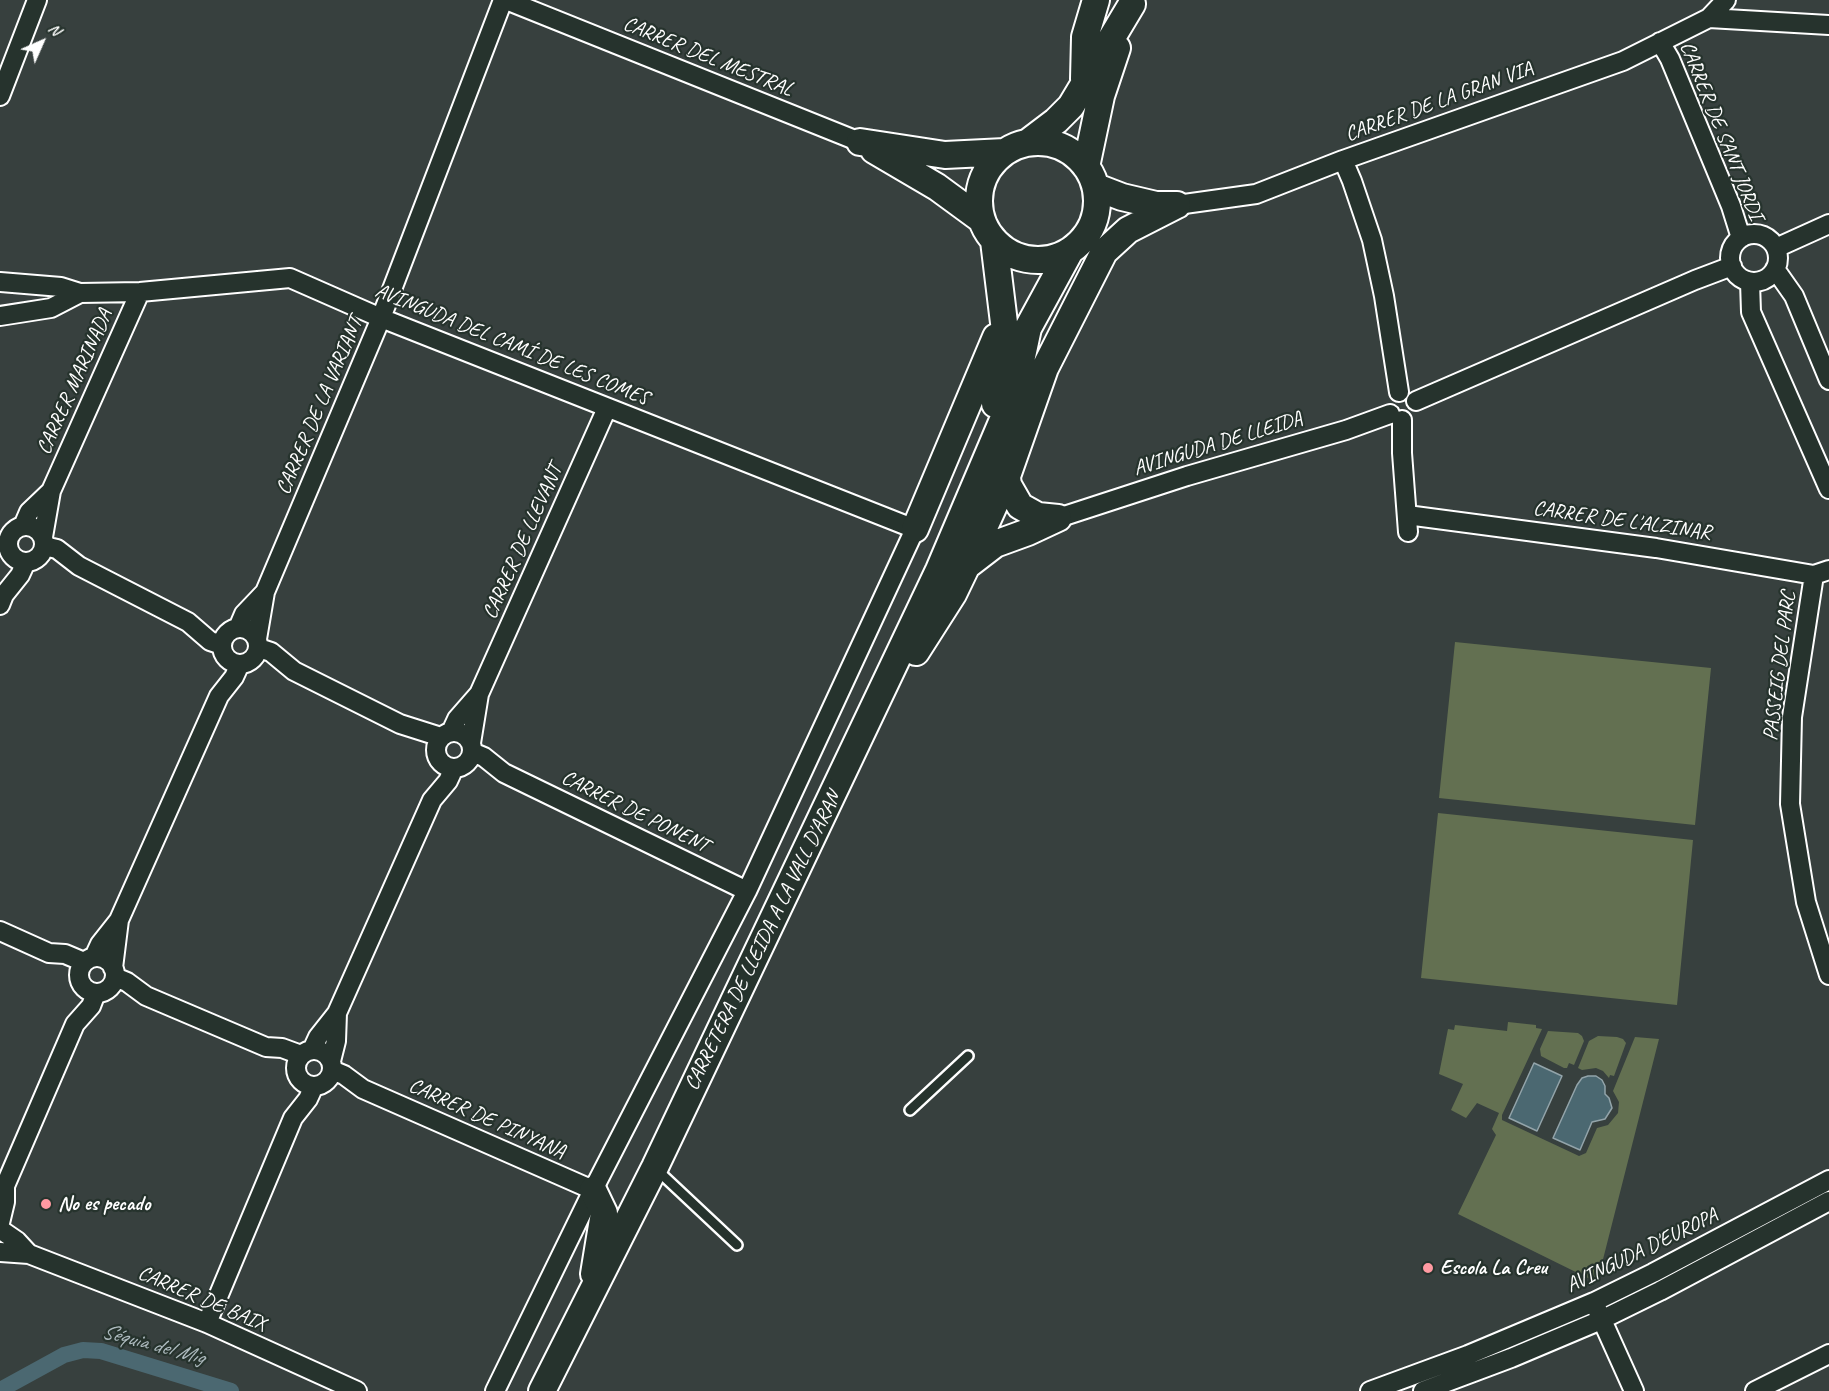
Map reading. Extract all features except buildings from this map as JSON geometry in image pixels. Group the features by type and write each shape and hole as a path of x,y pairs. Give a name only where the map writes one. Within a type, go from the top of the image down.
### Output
{"main road":[{"path":"1084,82 1085,37 1096,0"},
{"path":"860,142 937,187 988,230 1007,252 1030,260 1047,260 1070,251 1082,242 1091,230 1097,208 1091,177 1101,96 1133,2"},
{"path":"976,487 1004,347 1004,317 988,230 979,201 982,182 991,165 1056,121 1071,106 1133,2"},
{"path":"860,142 945,155 1044,142 1060,146 1075,155 1091,177 1122,197 1166,205"},
{"path":"1091,230 1122,216 1166,205"},
{"path":"855,747 952,594 967,565 1006,479 1045,368 1104,252 1128,230 1166,205"},
{"path":"976,487 1014,394 1028,328 1070,251"},
{"path":"915,529 1004,317"},
{"path":"1014,394 1014,408 1006,447 1006,479 1015,501 1025,510 1038,516 1058,518"},
{"name":"CARRETERA DE LLEIDA A LA VALL D'ARAN","path":"542,1391 655,1167 939,570 976,487"},
{"path":"967,565 995,544 1058,518"},
{"path":"593,1190 604,1213 597,1249 593,1292"}],"street":[{"path":"0,96 37,0"},
{"name":"CARRER DEL MESTRAL","path":"505,0 860,142"},
{"name":"CARRER DE LA VARIANT","path":"0,1231 5,1202 2,1188 75,1024 108,982 119,920 219,696 251,653 265,592 381,318 505,0"},
{"path":"1709,18 1726,0"},
{"path":"1709,18 1829,25"},
{"name":"CARRER DE LA GRAN VIA","path":"1166,205 1256,194 1343,160 1623,61 1709,18"},
{"name":"CARRER DE SANT JORDI","path":"1660,42 1670,58 1731,206 1741,238"},
{"path":"1343,160 1353,181 1372,240 1384,296 1399,392"},
{"path":"1776,248 1829,224"},
{"path":"1749,235 1764,237 1776,248 1778,255 1775,269 1765,279 1750,282 1739,276 1732,266 1731,251 1741,238 1749,235"},
{"path":"1416,401 1732,266"},
{"path":"1775,269 1794,296 1823,349 1829,380"},
{"name":"AVINGUDA DEL CAMÍ DE LES COMES","path":"0,282 61,287 80,293 140,292 290,278 381,318 915,529"},
{"path":"1750,282 1751,312 1829,489"},
{"name":"CARRER MARINADA","path":"2,600 37,551 51,491 140,292"},
{"name":"AVINGUDA DEL CAMÍ DE LES COMES","path":"0,316 51,308 80,293"},
{"path":"1399,392 1407,393 1416,401 1414,415 1396,417 1389,401 1399,392"},
{"name":"CARRER DE LLEVANT","path":"432,800 465,757 479,694 607,408"},
{"name":"AVINGUDA DE LLEIDA","path":"1058,518 1187,476 1396,417"},
{"name":"CARRER DE L'ALZINAR","path":"1396,417 1402,453 1408,523 1656,548 1822,572"},
{"name":"CARRER MARINADA","path":"2,600 9,536 51,491"},
{"path":"37,551 16,559 9,536 35,528 37,551 50,564 79,566 188,622 209,625 228,640 231,661 251,653 294,671 441,744"},
{"path":"495,1391 593,1190 747,891 915,529"},
{"name":"PASSEIG DEL PARC","path":"1822,572 1792,717 1790,804 1806,902 1829,975"},
{"name":"CARRER DE LA VARIANT","path":"219,696 228,640 244,614 265,592"},
{"path":"228,640 249,630 251,653"},
{"name":"CARRER DE LLEVANT","path":"293,1118 294,1093 302,1062 337,1013 432,800 441,744 457,719 479,694"},
{"path":"463,734 465,757 444,765 441,744 463,734"},
{"name":"CARRER DE PONENT","path":"465,757 478,770 504,773 747,891"},
{"name":"CARRER DE LA VARIANT","path":"75,1024 77,999 84,969 119,920"},
{"path":"0,931 49,953 66,970 84,969 105,959 108,982"},
{"path":"84,969 87,990 108,982 127,981 146,996 266,1047 282,1047 302,1062 304,1083 325,1075 323,1052 302,1062"},
{"name":"CARRER DE LLEVANT","path":"207,1323 293,1118 325,1075 336,1041 337,1013"},
{"name":"CARRER DE PINYANA","path":"325,1075 338,1089 363,1089 593,1190"},
{"name":"AVINGUDA D'EUROPA","path":"1370,1391 1468,1354 1594,1302 1829,1180"},
{"name":"AVINGUDA D'EUROPA","path":"1423,1391 1601,1320 1829,1202"},
{"name":"CARRER DE BAIX","path":"0,1231 17,1241 29,1254"},
{"name":"CARRER DE BAIX","path":"0,1252 29,1254 207,1323 357,1391"},
{"path":"1594,1302 1634,1391"},
{"path":"1755,1391 1829,1354"}],"lane":[{"path":"910,1110 968,1056"},
{"path":"655,1167 737,1245"}],"green space":[{"path":"1455,642 1711,668 1695,825 1439,798"},
{"path":"1438,813 1693,840 1677,1005 1421,978"},
{"path":"1508,1022 1536,1025 1536,1028 1542,1029 1502,1115 1502,1120 1579,1156 1586,1153 1597,1128 1608,1125 1618,1113 1619,1102 1613,1091 1635,1037 1659,1039 1598,1279 1594,1281 1458,1214 1496,1135 1492,1129 1499,1113 1477,1103 1466,1118 1451,1110 1463,1084 1439,1074 1448,1029 1454,1030 1455,1025 1507,1031"},
{"path":"1548,1031 1578,1033 1582,1036 1584,1041 1574,1065 1569,1063 1567,1068 1564,1068 1541,1056 1540,1049"},
{"path":"1598,1036 1617,1037 1626,1043 1614,1076 1610,1075 1609,1078 1603,1071 1596,1068 1582,1070 1578,1068 1589,1041"}],"water":[{"path":"1534,1063 1562,1076 1537,1131 1509,1118"},
{"path":"1596,1076 1602,1080 1605,1094 1612,1108 1605,1119 1592,1122 1580,1150 1553,1138 1577,1085 1582,1078"}],"waterway":[{"name":"Séquia del Mig","path":"0,1390 64,1355 83,1350 101,1351 231,1391"}],"place":[{"name":"No es pecado","path":"46,1204"},
{"name":"Escola La Creu","path":"1428,1268"}]}
